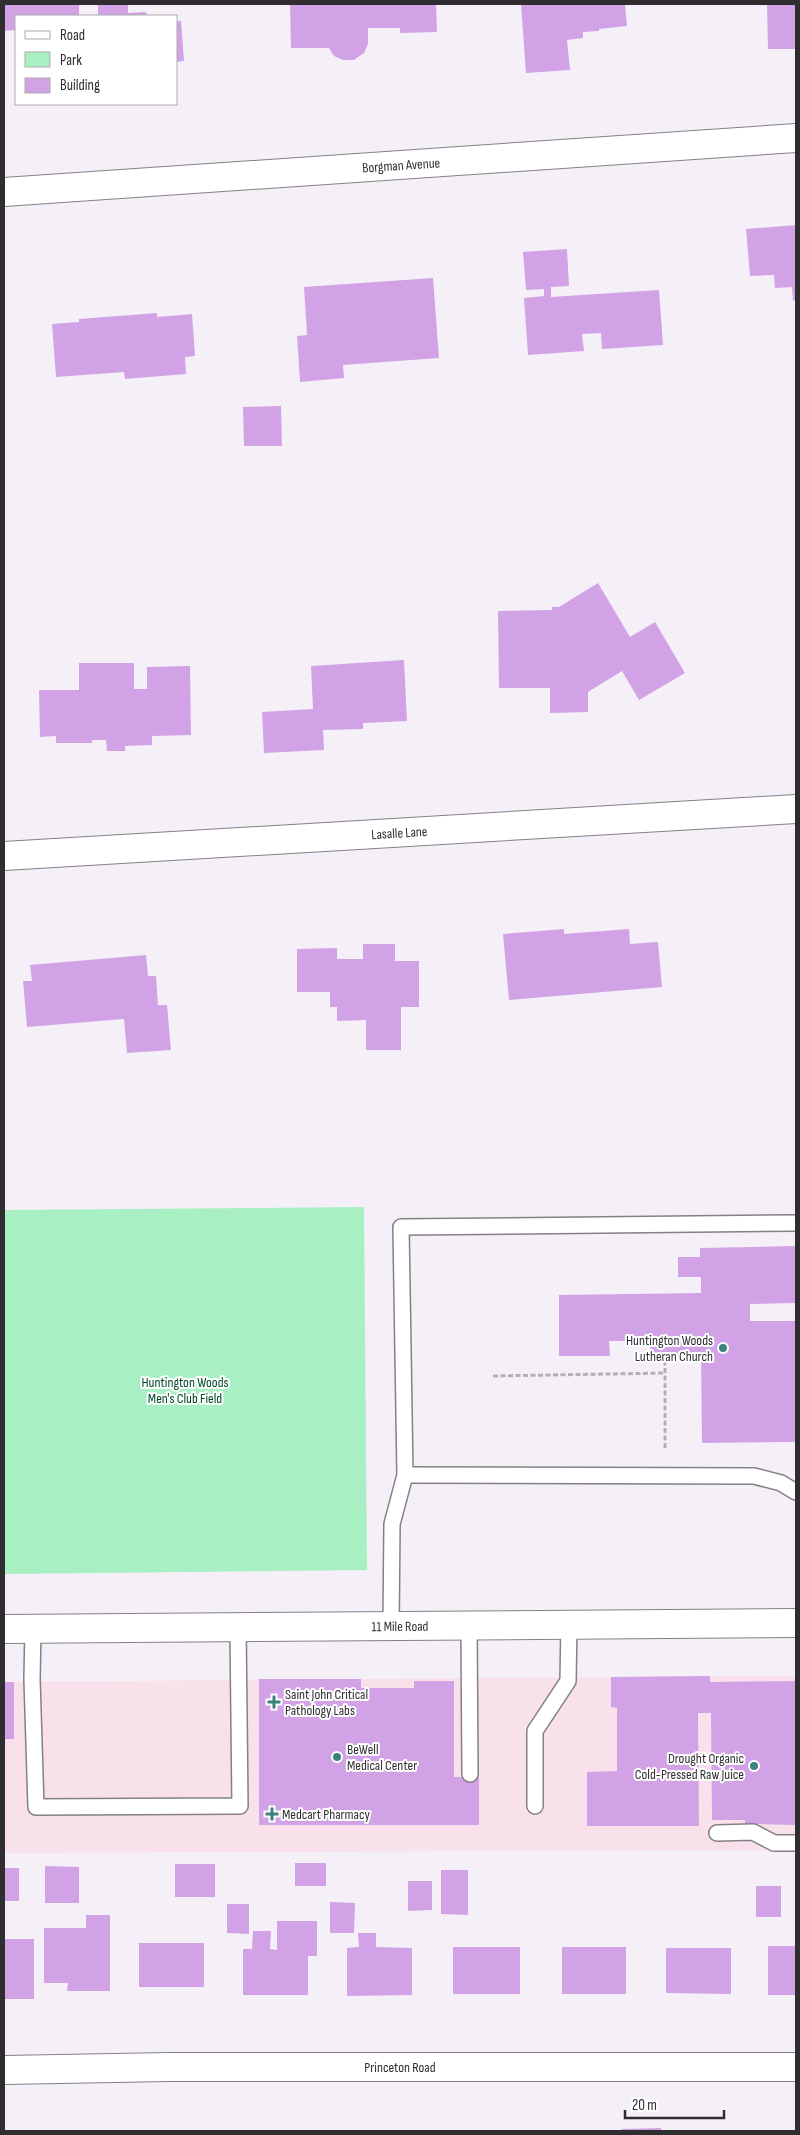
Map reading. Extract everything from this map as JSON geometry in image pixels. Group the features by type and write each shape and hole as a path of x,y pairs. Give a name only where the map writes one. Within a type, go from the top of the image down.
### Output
{"street":[{"name":"Borgman Avenue","path":"4,192 796,138"},
{"name":"Lasalle Lane","path":"4,856 796,809"},
{"name":"11 Mile Road","path":"4,1628 796,1623"},
{"name":"Princeton Road","path":"4,2070 169,2067 796,2067"}],"lane":[{"path":"391,1626 392,1524 405,1475 401,1228 796,1223"},
{"path":"405,1475 754,1476 782,1483 796,1492"},
{"path":"469,1625 470,1774"},
{"path":"535,1806 535,1731 568,1681 569,1625"},
{"path":"33,1628 32,1679 36,1807 240,1806 238,1627"},
{"path":"717,1833 753,1832 774,1843 796,1843"}],"path":[{"path":"665,1361 665,1448"},
{"path":"492,1376 665,1374"}],"shaded area":[{"path":"796,1676 796,1850 4,1853 4,1682"}],"green space":[{"name":"Huntington Woods Men's Club Field","path":"364,1207 367,1570 4,1574 4,1210"}],"building":[{"path":"4,4 79,4 79,15 15,15 15,30 4,31"},
{"path":"98,4 128,4 128,13 146,12 147,15 98,15"},
{"path":"290,4 436,4 437,32 400,33 400,28 368,28 368,44 364,53 354,60 343,60 334,56 329,48 291,48"},
{"path":"521,4 625,4 627,26 583,32 583,38 567,40 570,70 526,73"},
{"path":"767,4 796,4 796,49 768,49"},
{"path":"178,21 181,21 184,61 178,62"},
{"path":"796,225 796,300 793,301 792,287 775,288 774,275 750,276 746,229"},
{"path":"567,249 569,286 551,287 551,297 659,290 663,345 602,349 601,333 582,334 584,351 528,355 524,298 544,296 544,289 526,290 523,252"},
{"path":"433,278 439,358 343,365 344,378 300,382 297,336 307,335 304,287"},
{"path":"157,313 157,317 192,314 195,356 185,357 186,374 125,379 124,372 56,377 52,324 79,322 79,319"},
{"path":"281,406 282,446 244,446 243,407"},
{"path":"598,583 630,637 655,622 685,673 639,700 622,671 588,692 588,712 550,713 550,688 499,688 498,611 552,610 552,607 559,607"},
{"path":"404,660 407,721 363,723 363,729 323,730 324,750 264,753 262,712 313,709 311,666"},
{"path":"79,663 134,663 134,689 147,689 147,667 190,666 191,735 152,736 152,745 125,746 125,751 107,751 106,740 92,740 92,743 56,743 56,736 40,737 39,690 79,690"},
{"path":"564,929 564,934 629,929 630,944 658,942 662,987 509,1000 503,934"},
{"path":"363,944 395,944 395,961 419,961 419,1007 401,1007 401,1050 366,1050 366,1020 337,1021 337,1007 330,1007 330,992 297,992 297,949 337,948 337,959 363,959"},
{"path":"146,955 148,976 156,976 158,1005 167,1005 171,1050 127,1053 124,1019 27,1027 23,981 32,981 30,965"},
{"name":"Huntington Woods Lutheran Church","path":"796,1246 796,1303 750,1304 750,1321 796,1321 796,1442 702,1443 701,1354 677,1355 677,1361 651,1361 650,1341 609,1341 610,1356 559,1356 559,1295 701,1293 701,1277 678,1277 678,1257 700,1257 700,1248"},
{"path":"710,1676 710,1682 796,1681 796,1825 745,1824 745,1820 712,1820 711,1713 698,1713 699,1826 587,1826 587,1772 617,1771 617,1708 611,1707 611,1677"},
{"name":"BeWell Medical Center","path":"259,1679 361,1679 361,1688 414,1688 414,1681 454,1681 454,1777 479,1777 479,1825 259,1825"},
{"path":"4,1682 14,1682 14,1739 4,1739"},
{"path":"295,1863 326,1863 326,1886 295,1886"},
{"path":"175,1864 215,1864 215,1897 175,1897"},
{"path":"45,1866 79,1867 79,1903 45,1903"},
{"path":"4,1868 19,1868 19,1901 4,1901"},
{"path":"441,1870 468,1870 468,1915 441,1914"},
{"path":"408,1881 432,1881 432,1910 408,1911"},
{"path":"756,1886 781,1886 781,1917 756,1917"},
{"path":"330,1902 355,1903 354,1933 330,1933"},
{"path":"227,1904 249,1904 249,1934 227,1933"},
{"path":"86,1915 110,1915 110,1991 67,1991 68,1983 44,1983 44,1928 86,1928"},
{"path":"277,1921 317,1921 317,1956 308,1956 308,1995 243,1995 243,1949 252,1949 253,1931 271,1931 270,1949 277,1950"},
{"path":"358,1933 376,1933 376,1947 412,1948 412,1995 347,1996 347,1948 359,1947"},
{"path":"4,1939 34,1939 34,1999 4,1999"},
{"path":"139,1943 204,1943 204,1987 139,1987"},
{"path":"768,1946 796,1946 796,1995 768,1995"},
{"path":"453,1947 520,1947 520,1994 453,1994"},
{"path":"562,1947 626,1947 626,1994 562,1994"},
{"path":"666,1948 731,1948 731,1994 666,1993"},
{"path":"661,2128 661,2131 621,2131 621,2129"}],"place":[{"name":"Huntington Woods Lutheran Church","path":"723,1348"},
{"name":"Saint John Critical Pathology Labs","path":"274,1702"},
{"name":"BeWell Medical Center","path":"337,1757"},
{"name":"Drought Organic Cold-Pressed Raw Juice","path":"754,1766"},
{"name":"Medcart Pharmacy","path":"272,1814"}]}
